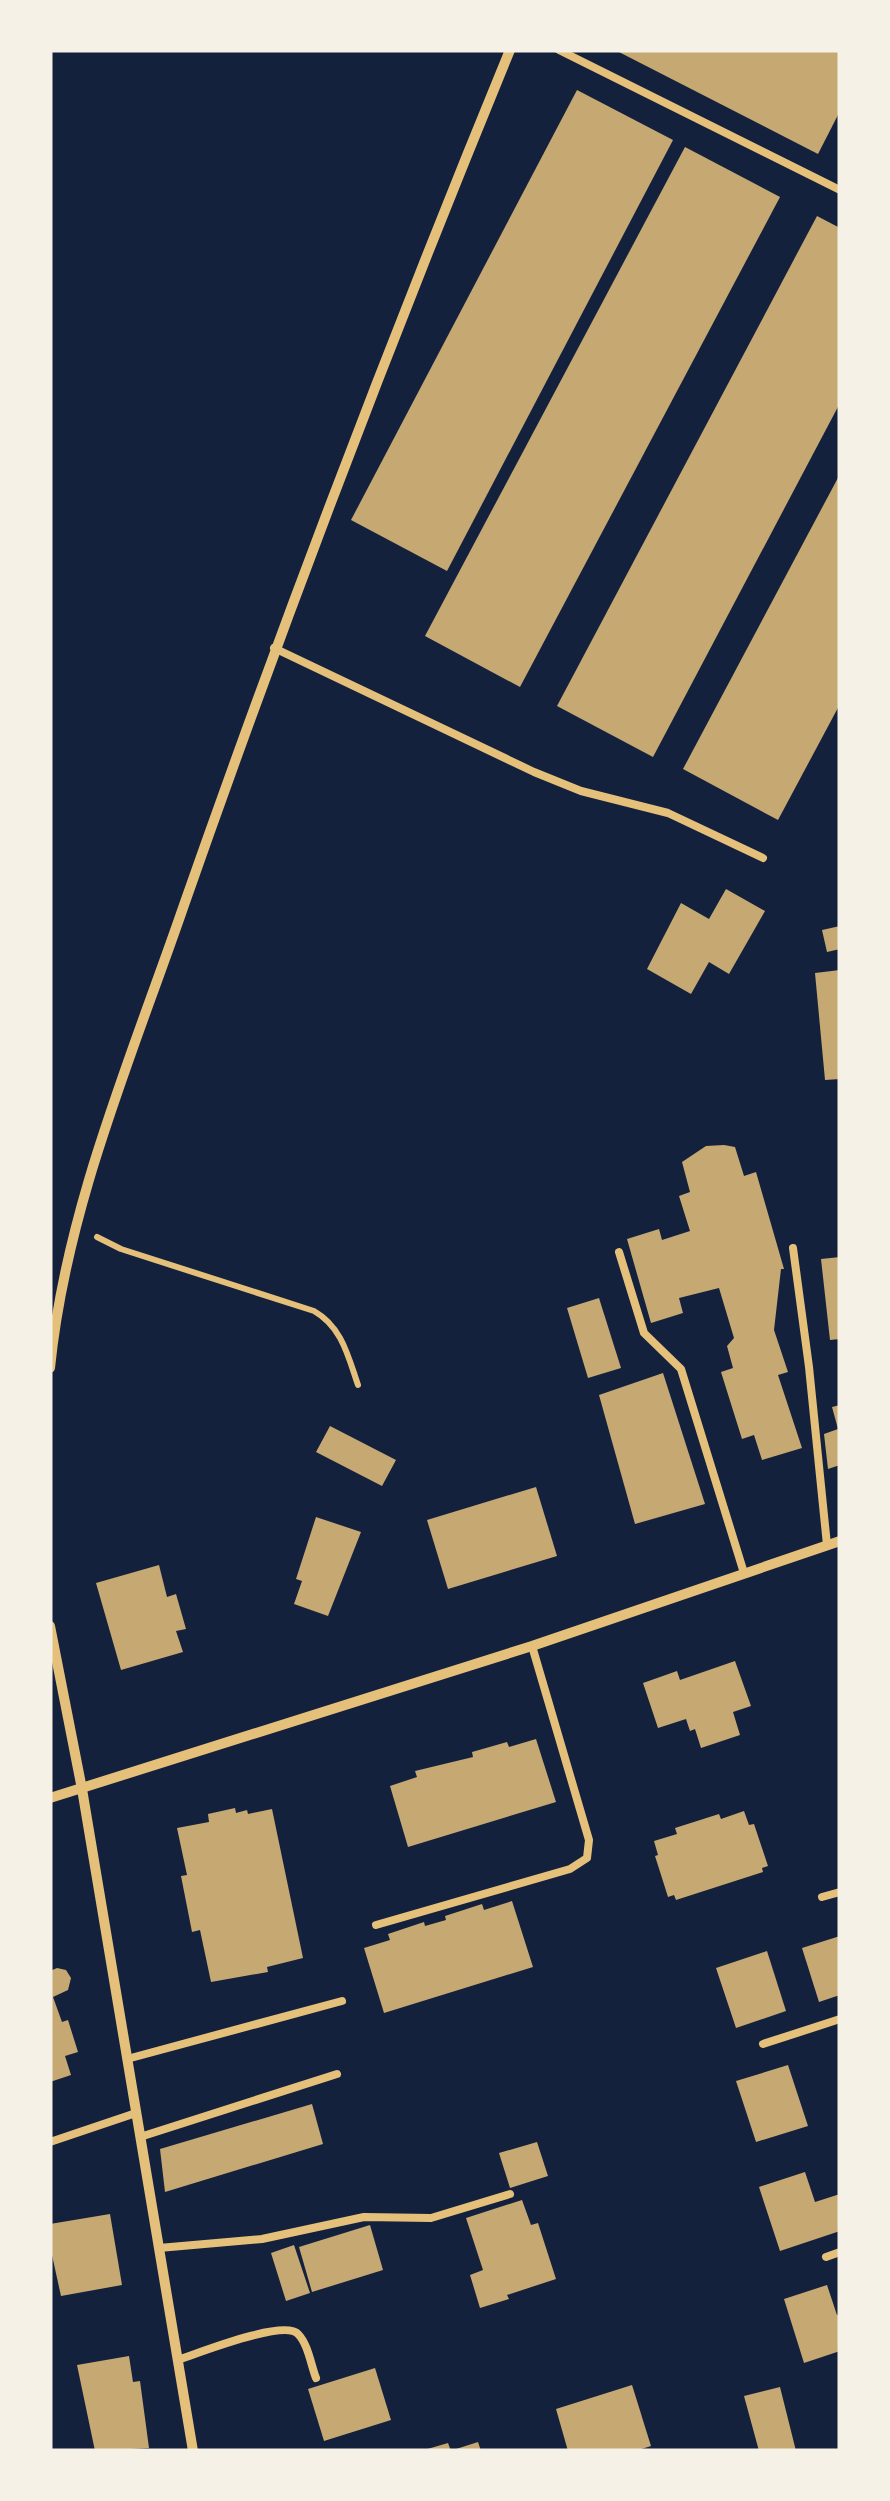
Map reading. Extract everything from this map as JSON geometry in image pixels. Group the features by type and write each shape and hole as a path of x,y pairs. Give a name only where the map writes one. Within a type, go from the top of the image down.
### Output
{"street":[{"path":"50,1366 75,1226 274,648 510,50"},
{"path":"50,1798 532,1646 840,1541"},
{"path":"50,1626 82,1789 193,2451"}],"lane":[{"path":"559,50 840,190"},
{"path":"274,648 534,772 595,795 684,820 762,858"},
{"path":"793,1248 827,1545"},
{"path":"620,1252 644,1333 680,1365 744,1573"},
{"path":"376,1925 570,1869 587,1858 589,1840 532,1646"},
{"path":"822,1897 840,1892"},
{"path":"127,2059 342,2001"},
{"path":"763,2044 840,2019"},
{"path":"140,2137 336,2074"},
{"path":"50,2142 136,2114"},
{"path":"159,2248 262,2239 364,2217 431,2218 510,2194"},
{"path":"826,2256 840,2252"},
{"path":"178,2360 271,2330 289,2329 302,2340 316,2378"}],"path":[{"path":"75,1226 121,1249 292,1302 322,1316 341,1336 358,1385"}],"building":[{"path":"615,50 840,50 840,111 818,154"},
{"path":"577,90 673,140 447,571 351,520"},
{"path":"685,147 780,197 520,687 425,636"},
{"path":"817,216 840,228 840,403 653,757 557,706"},
{"path":"840,474 840,704 778,820 683,769"},
{"path":"726,889 765,911 729,974 709,962 691,994 647,969 681,903 709,919"},
{"path":"840,926 840,949 827,952 822,930"},
{"path":"840,970 840,1079 825,1080 815,973"},
{"path":"706,1146 735,1147 744,1176 756,1172 784,1269 774,1330 788,1372 778,1375 802,1448 762,1460 754,1435 742,1439 721,1372 733,1368 727,1346 734,1338 719,1288 679,1298 683,1313 651,1323 627,1239 659,1229 662,1240 690,1231 679,1196 690,1192 682,1162"},
{"path":"840,1257 840,1339 830,1340 821,1259"},
{"path":"599,1298 621,1368 588,1378 567,1308"},
{"path":"663,1373 705,1504 635,1524 599,1395"},
{"path":"840,1405 840,1465 828,1469 824,1434 838,1429 832,1407"},
{"path":"330,1426 396,1460 382,1486 316,1452"},
{"path":"536,1487 557,1556 448,1589 427,1520"},
{"path":"316,1517 361,1532 328,1616 294,1604 302,1581 296,1579"},
{"path":"159,1565 167,1597 176,1594 186,1629 176,1631 183,1652 121,1670 96,1583"},
{"path":"735,1661 751,1706 733,1712 740,1735 701,1748 695,1729 690,1731 686,1719 658,1728 643,1683 677,1671 680,1680"},
{"path":"536,1739 556,1802 408,1847 390,1786 417,1777 415,1771 473,1757 472,1752"},
{"path":"235,1808 236,1813 247,1810 248,1814 272,1809 303,1958 267,1967 268,1972 211,1982 200,1930 192,1932 181,1876 187,1875 177,1828 209,1822 208,1814"},
{"path":"744,1811 749,1825 754,1824 768,1866 762,1868 763,1872 676,1900 674,1895 668,1897 654,1841 677,1834 675,1828 719,1814 721,1819"},
{"path":"512,1901 533,1967 384,2013 364,1948 390,1940 388,1934 424,1922 425,1926 482,1904 484,1910"},
{"path":"840,1936 840,1995 819,2002 802,1948"},
{"path":"767,1951 786,2011 736,2028 716,1968"},
{"path":"66,1970 71,1978 68,1990 53,1997 62,2022 68,2020 78,2052 65,2056 71,2075 50,2082 50,1971"},
{"path":"788,2065 808,2126 756,2142 736,2081"},
{"path":"312,2104 323,2144 165,2192 160,2149"},
{"path":"537,2142 548,2176 510,2188 499,2153"},
{"path":"805,2172 815,2202 840,2194 840,2231 780,2251 759,2187"},
{"path":"522,2200 531,2225 538,2223 556,2279 480,2308 470,2275 483,2270 466,2218"},
{"path":"110,2214 122,2285 61,2296 50,2246 50,2224"},
{"path":"370,2225 383,2270 312,2292 299,2247"},
{"path":"294,2245 310,2293 286,2301 271,2253"},
{"path":"827,2285 837,2315 840,2314 840,2351 804,2363 784,2299"},
{"path":"129,2356 133,2382 140,2381 149,2448 95,2451 77,2365"},
{"path":"375,2368 391,2420 324,2441 308,2389"},
{"path":"632,2385 651,2446 635,2451 568,2451 556,2409"},
{"path":"780,2387 796,2451 759,2451 744,2396"},
{"path":"478,2442 481,2451 453,2451 453,2450"},
{"path":"448,2443 451,2451 424,2451 424,2450"}]}
